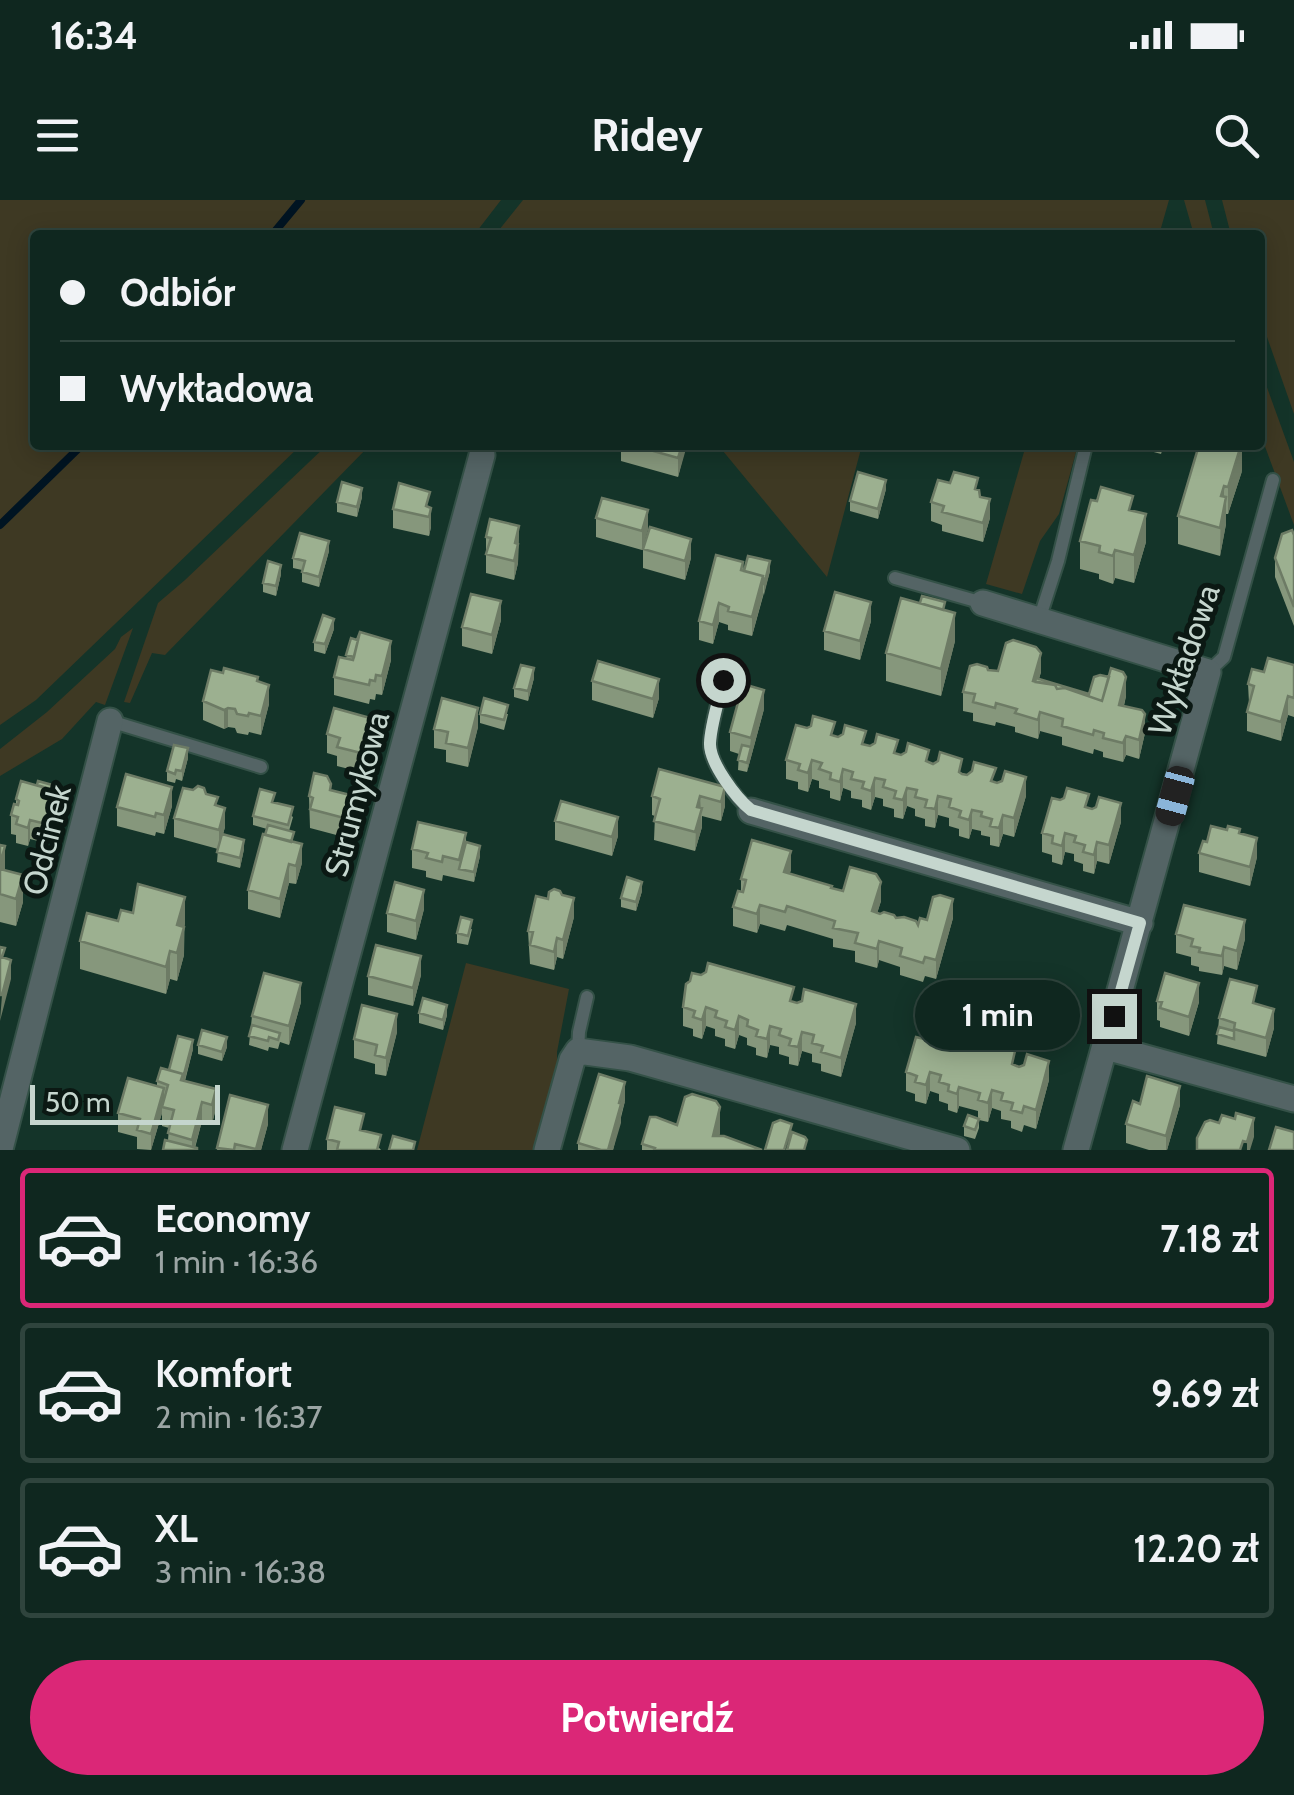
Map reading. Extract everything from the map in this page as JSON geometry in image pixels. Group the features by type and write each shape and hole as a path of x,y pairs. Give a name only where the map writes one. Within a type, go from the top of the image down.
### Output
{"street":[{"name":"Strumykowa","path":"295,1150 482,454"},
{"path":"983,603 1208,672"},
{"name":"Wykładowa","path":"1076,1150 1208,672"},
{"name":"Odcinek","path":"0,1149 110,722"},
{"path":"751,810 1140,923"},
{"path":"1106,1048 1294,1099"},
{"path":"548,1150 572,1060 578,1051 630,1058 957,1150"}],"lane":[{"path":"1039,620 1058,561 1085,450"},
{"name":"Wykładowa","path":"1208,672 1224,657 1273,480"},
{"path":"895,578 983,603"},
{"path":"723,680 709,747 719,770 751,810"},
{"path":"110,722 261,767"},
{"path":"578,1051 587,997"}],"shaded area":[{"path":"0,200 501,200 478,230 30,230 30,450 296,450 36,700 0,725"},
{"path":"523,200 1169,200 1160,230 499,230"},
{"path":"1184,200 1205,200 1213,230 1193,230"},
{"path":"1222,200 1294,200 1294,414 1265,331 1265,230 1230,230"},
{"path":"1265,382 1294,462 1294,525 1265,447"},
{"path":"322,450 365,450 165,655 152,653 130,703 124,702 158,603"},
{"path":"722,450 861,450 827,577"},
{"path":"1025,450 1077,450 1059,514 1040,541 1022,594 986,584"},
{"path":"133,628 105,705 96,702 62,739 0,776 0,749 47,712"},
{"path":"466,963 569,989 557,1072 538,1150 417,1150"}],"building":[{"path":"650,450 680,450 678,458"},
{"path":"1198,450 1239,450 1228,487 1224,486 1221,496 1226,497 1220,528 1178,516"},
{"path":"858,472 886,480 878,509 850,501"},
{"path":"954,472 978,478 975,489 980,497 990,499 983,523 942,512 944,506 931,502 938,480 950,483"},
{"path":"342,482 362,488 357,507 337,502"},
{"path":"399,483 430,492 426,506 431,508 429,517 393,509"},
{"path":"1101,487 1133,496 1129,510 1146,514 1134,555 1115,550 1113,556 1099,552 1100,546 1080,541 1091,500 1097,501"},
{"path":"602,498 648,510 642,531 596,518"},
{"path":"490,519 519,526 514,561 486,554 491,538 486,537"},
{"path":"650,527 691,539 685,561 643,549"},
{"path":"1292,530 1294,607 1275,558 1282,534"},
{"path":"300,533 329,541 319,577 302,572 305,561 293,558"},
{"path":"716,555 743,562 741,570 763,576 752,617 728,611 729,607 719,603 713,625 699,621"},
{"path":"748,556 770,561 764,585 763,576 744,571"},
{"path":"268,561 281,565 276,586 263,583"},
{"path":"835,592 871,602 860,641 824,631"},
{"path":"471,594 501,601 492,635 462,627"},
{"path":"922,596 945,602 943,610 920,603"},
{"path":"901,598 955,613 941,669 886,653"},
{"path":"323,615 334,619 325,644 314,642"},
{"path":"360,632 391,641 382,676 376,675 369,685 334,677 339,657 353,660"},
{"path":"360,632 354,657 346,655 351,638 357,640"},
{"path":"1013,640 1036,647 1041,653 1033,681 1055,685 1057,689 1065,688 1102,701 1111,668 1123,672 1126,677 1119,705 1145,714 1139,740 1126,736 1123,743 1103,738 1104,733 1094,730 1093,735 1062,726 1063,719 1040,712 1038,720 996,703 995,708 973,702 975,694 963,692 970,666 977,664 998,671 1006,643"},
{"path":"1268,658 1294,665 1294,698 1288,696 1281,722 1247,712 1254,686 1248,684 1252,669 1264,672"},
{"path":"598,661 659,679 653,699 592,681"},
{"path":"521,665 534,668 528,691 514,688"},
{"path":"224,668 258,677 257,681 269,685 261,716 237,714 235,709 224,710 203,701 211,670 223,673"},
{"path":"1094,677 1109,677 1102,701 1035,682 1036,678 1089,694"},
{"path":"743,684 764,690 751,738 730,732"},
{"path":"442,698 478,708 468,748 446,743 448,732 434,729"},
{"path":"484,698 508,705 504,720 480,714"},
{"path":"334,708 370,718 361,753 337,747 340,738 327,734"},
{"path":"813,716 835,722 831,735 838,737 845,725 866,731 862,744 875,743 877,734 898,740 894,753 906,752 908,743 929,750 926,761 933,764 940,752 962,759 962,774 972,771 974,762 996,768 991,781 997,783 1002,781 1005,771 1026,777 1014,818 1003,815 999,828 990,826 992,819 981,816 982,812 972,810 969,820 959,817 961,811 949,807 951,799 938,796 935,809 925,807 927,800 915,797 917,790 907,788 903,800 894,798 896,791 883,787 885,780 875,778 871,791 862,788 864,782 851,779 853,772 843,769 840,782 830,779 831,773 819,769 822,763 812,760 808,773 798,770 800,764 786,760 796,725 811,726"},
{"path":"174,745 188,748 182,771 176,770 175,774 167,771"},
{"path":"742,745 751,747 747,763 738,760"},
{"path":"659,769 725,787 721,802 700,796 697,807 702,808 695,832 654,821 660,799 652,796"},
{"path":"314,773 327,776 330,790 350,795 344,818 310,809"},
{"path":"126,774 172,787 164,815 156,813 155,817 117,807"},
{"path":"21,781 60,792 46,824 30,820 28,828 16,824 18,817 11,815 14,804 18,805"},
{"path":"38,781 63,788 60,801 60,792 37,785"},
{"path":"198,786 206,794 218,797 215,805 225,808 219,830 174,818 183,788 193,790"},
{"path":"1067,788 1089,794 1085,807 1092,809 1099,797 1121,803 1109,845 1097,842 1094,855 1083,852 1085,845 1074,842 1076,836 1065,833 1062,846 1052,843 1053,836 1042,833 1052,798 1064,798"},
{"path":"260,789 275,793 272,802 293,807 288,825 253,816"},
{"path":"561,801 618,817 612,837 555,821"},
{"path":"418,822 466,833 459,860 443,856 442,862 412,849"},
{"path":"268,825 294,832 291,842 265,835"},
{"path":"1211,826 1240,829 1239,833 1257,838 1250,867 1199,853"},
{"path":"222,834 244,840 240,858 217,852"},
{"path":"263,834 302,844 296,866 289,864 280,899 248,890"},
{"path":"752,840 791,851 784,872 831,888 843,891 850,867 876,874 881,882 872,911 880,914 904,917 918,925 920,918 927,920 933,897 953,899 936,960 925,957 923,963 900,956 902,948 879,941 877,949 855,943 858,933 833,928 835,921 787,906 785,912 760,905 757,914 733,907 738,891 743,892 746,880 741,879"},
{"path":"466,842 480,846 474,872 459,869"},
{"path":"0,869 23,875 16,899 0,894"},
{"path":"627,877 642,882 636,902 621,898"},
{"path":"395,882 424,890 416,921 387,913"},
{"path":"138,884 185,897 177,925 184,927 177,953 170,951 166,967 80,941 87,913 118,921 121,910 133,913"},
{"path":"554,889 574,898 563,940 557,938 554,952 530,945 533,932 528,931 536,896 548,899"},
{"path":"1184,905 1245,920 1237,951 1224,947 1222,956 1199,952 1200,948 1191,946 1193,939 1176,934"},
{"path":"461,917 472,920 468,936 457,933"},
{"path":"376,945 421,956 413,988 368,976"},
{"path":"0,947 5,948 2,957 11,960 2,995 0,995"},
{"path":"708,963 794,987 790,1001 797,1003 802,1001 804,989 856,1004 841,1058 821,1052 823,1046 812,1043 814,1035 802,1032 798,1047 789,1045 791,1039 779,1035 781,1029 770,1026 767,1039 756,1036 758,1030 747,1026 748,1020 739,1016 735,1030 725,1027 727,1021 715,1017 717,1011 706,1007 702,1020 693,1017 695,1011 683,1007 686,984 692,973 706,972"},
{"path":"264,973 301,983 289,1026 252,1016"},
{"path":"1165,973 1199,983 1189,1017 1160,1008 1162,1002 1157,1001"},
{"path":"1230,979 1257,986 1253,1003 1274,1009 1266,1038 1234,1029 1235,1023 1219,1018"},
{"path":"423,998 447,1005 443,1020 419,1013"},
{"path":"362,1005 397,1014 386,1058 375,1055 377,1045 354,1039"},
{"path":"252,1025 280,1033 278,1040 249,1036"},
{"path":"931,1027 1015,1051 1012,1064 1019,1067 1024,1065 1027,1054 1049,1061 1036,1110 1024,1106 1022,1113 1011,1110 1013,1103 1001,1100 1003,1093 992,1090 988,1103 978,1100 980,1093 959,1087 957,1094 948,1091 949,1085 939,1082 941,1075 930,1072 926,1085 915,1082 917,1076 906,1072 916,1037 929,1037"},
{"path":"1219,1027 1234,1031 1234,1039 1217,1034"},
{"path":"202,1030 227,1037 222,1052 198,1045"},
{"path":"178,1036 193,1040 183,1078 183,1074 169,1070"},
{"path":"161,1068 183,1074 181,1080 216,1089 212,1105 202,1102 192,1140 168,1133 174,1110 162,1107 168,1085 157,1081"},
{"path":"599,1074 625,1082 608,1150 578,1143"},
{"path":"1147,1076 1180,1086 1166,1136 1126,1124 1133,1101 1140,1104"},
{"path":"128,1078 164,1088 151,1134 137,1130 140,1119 118,1113"},
{"path":"692,1094 716,1101 720,1107 713,1136 724,1136 762,1150 654,1150 642,1144 650,1117 677,1125 685,1097"},
{"path":"230,1095 268,1105 256,1149 235,1144 234,1150 217,1148"},
{"path":"335,1107 364,1114 360,1130 381,1135 377,1150 337,1150 339,1142 327,1139"},
{"path":"1236,1113 1254,1118 1247,1142 1243,1141 1240,1150 1197,1150 1197,1138 1205,1122 1219,1123 1222,1115 1235,1119"},
{"path":"968,1115 979,1119 975,1130 964,1126"},
{"path":"780,1120 792,1124 784,1150 765,1150 773,1123"},
{"path":"1276,1127 1294,1132 1294,1150 1269,1150"},
{"path":"792,1132 807,1140 804,1150 787,1150"},
{"path":"393,1136 415,1142 413,1150 389,1150"},
{"path":"165,1140 197,1148 197,1150 163,1150"}],"waterway":[{"path":"276,230 301,200"},
{"path":"0,525 77,450"}],"route":[{"path":"723,680 709,747 719,770 751,810 1140,923 1114,1016"}]}
